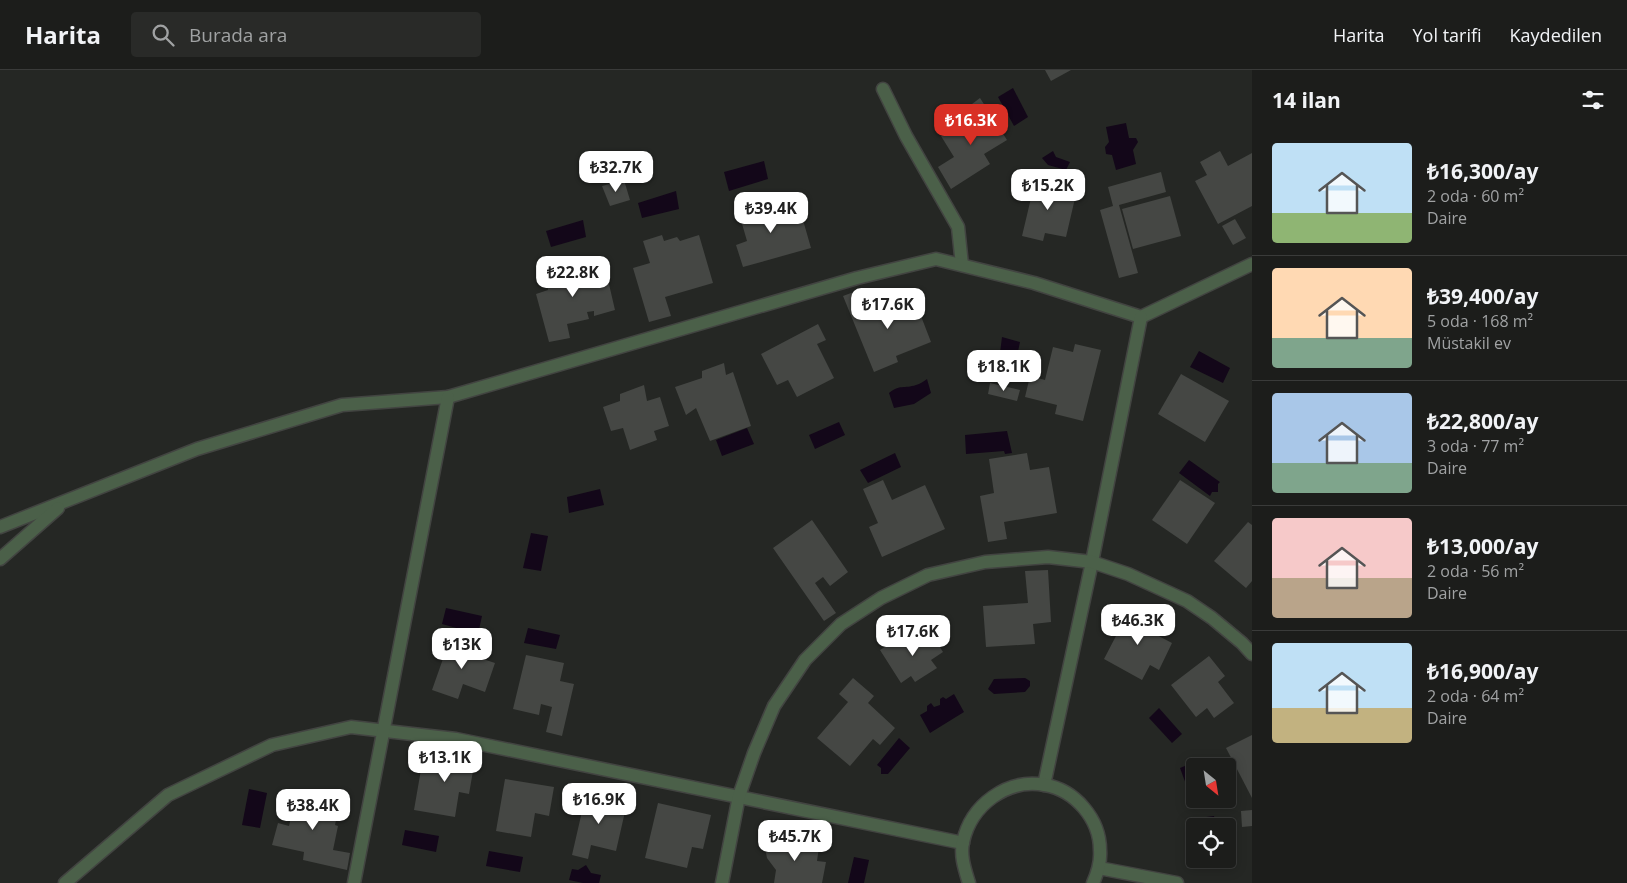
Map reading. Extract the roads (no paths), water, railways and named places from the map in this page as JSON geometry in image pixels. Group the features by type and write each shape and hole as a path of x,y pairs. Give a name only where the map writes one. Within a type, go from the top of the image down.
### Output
{"street":[{"path":"883,89 906,136 958,227 962,265"},
{"path":"0,527 197,449 342,405 448,397 857,278 936,259 1034,282 1141,318 1252,264"},
{"path":"1044,785 1092,562 1141,318"},
{"path":"354,883 448,397"},
{"path":"0,559 65,501"},
{"path":"722,883 739,796 754,753 774,706 805,660 841,624 881,598 928,576 985,562 1048,557 1092,562 1128,574 1187,601 1212,618 1252,654"},
{"path":"65,883 168,795 272,745 351,727 456,739 963,843"},
{"path":"969,883 963,864 963,843 969,823 981,805 998,793 1018,785 1044,785 1058,789 1074,799 1088,813 1097,830 1100,848 1099,868 1093,883"},
{"path":"1099,868 1177,883"}]}
